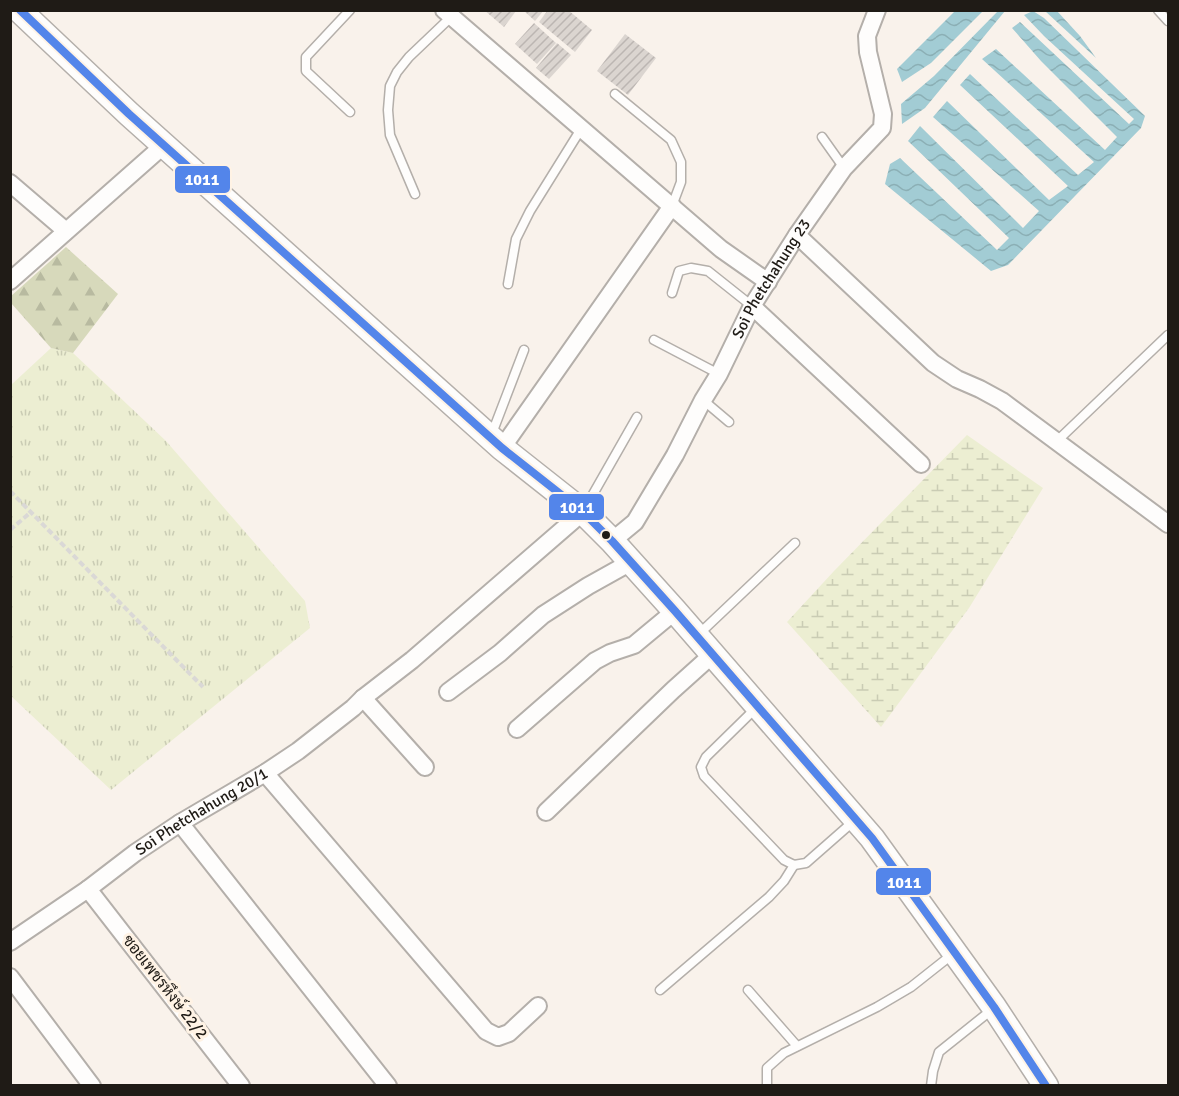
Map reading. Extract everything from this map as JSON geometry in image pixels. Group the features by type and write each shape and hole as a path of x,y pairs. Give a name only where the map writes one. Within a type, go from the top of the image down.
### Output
{"main road":[{"path":"23,12 164,144 496,443 583,512 612,541 856,820 900,876 994,1007 1046,1086"}],"street":[{"name":"Soi Phetchahung 23","path":"612,541 635,522 719,374 752,306 797,235 844,168 882,128 883,114 868,52 867,36 877,10"},
{"path":"447,14 721,249 768,282"},
{"path":"10,281 164,144"},
{"path":"10,183 66,231"},
{"path":"496,443 672,206"},
{"path":"797,235 933,363 957,379 1002,401 1168,525"},
{"path":"752,306 921,464"},
{"name":"Soi Phetchahung 20/1","path":"10,942 180,823 265,773 307,744 412,660 583,512"},
{"path":"448,692 500,653 543,615 631,562"},
{"path":"517,729 595,661 609,653 634,645 675,611"},
{"path":"546,812 673,690 712,656"},
{"path":"363,698 425,767"},
{"path":"265,773 486,1031 498,1037 509,1033 538,1006"},
{"path":"180,823 387,1086"},
{"name":"ซอยเพชรหึงษ์ 22/2","path":"88,889 241,1086"},
{"path":"10,977 92,1086"}],"lane":[{"path":"350,10 306,57 306,71 350,112"},
{"path":"1158,10 1168,21"},
{"path":"415,194 390,135 388,110 390,86 397,72 447,14"},
{"path":"615,94 671,140 681,162 681,182 672,206"},
{"path":"507,284 516,239 536,201 582,129"},
{"path":"822,137 844,168"},
{"path":"672,293 680,271 691,268 708,271 752,306"},
{"path":"1057,441 1168,335"},
{"path":"654,340 719,374"},
{"path":"496,443 524,350"},
{"path":"703,400 729,422"},
{"path":"583,512 637,417"},
{"path":"696,636 795,543"},
{"path":"757,706 706,757 701,767 704,776 784,861 794,865 806,863 856,820"},
{"path":"660,990 769,897 784,881 794,865"},
{"path":"767,1086 767,1068 784,1053 911,987 955,953"},
{"path":"748,990 797,1046"},
{"path":"931,1086 939,1052 994,1007"}],"path":[{"path":"10,491 203,687"},
{"path":"10,530 31,512"}],"green space":[{"path":"66,247 118,294 73,353 51,348 11,303 11,296"},
{"path":"51,348 73,353 166,441 305,601 310,628 111,790 11,696 11,385"},
{"path":"967,435 1043,488 969,608 881,727 787,622"}],"water":[{"path":"955,11 983,11 931,63 902,82 897,69"},
{"path":"998,11 1005,11 925,108 902,124 901,104 934,76"},
{"path":"1033,11 1044,18 1145,116 1141,128 1008,265 991,271 885,184 890,164 900,158 997,250 1009,238 908,141 920,126 1023,228 1039,211 933,117 947,101 1049,200 1068,186 960,85 970,74 1078,175 1094,162 982,59 996,49 1105,150 1117,137 1041,61 1012,28 1020,22 1129,124 1134,119 1024,15"},
{"path":"1045,11 1057,11 1096,58"}],"building":[{"path":"484,10 515,10 516,11 504,27"},
{"path":"523,10 544,10 535,21"},
{"path":"548,10 568,10 592,30 575,52 539,22"},
{"path":"534,23 556,43 537,64 515,44"},
{"path":"625,34 656,58 628,95 597,71"},
{"path":"557,43 571,55 549,79 536,68"}],"transit line":[{"name":"1011","path":"20,10 129,114 502,448 583,512 612,541 872,838 994,1007 1046,1086"}]}
